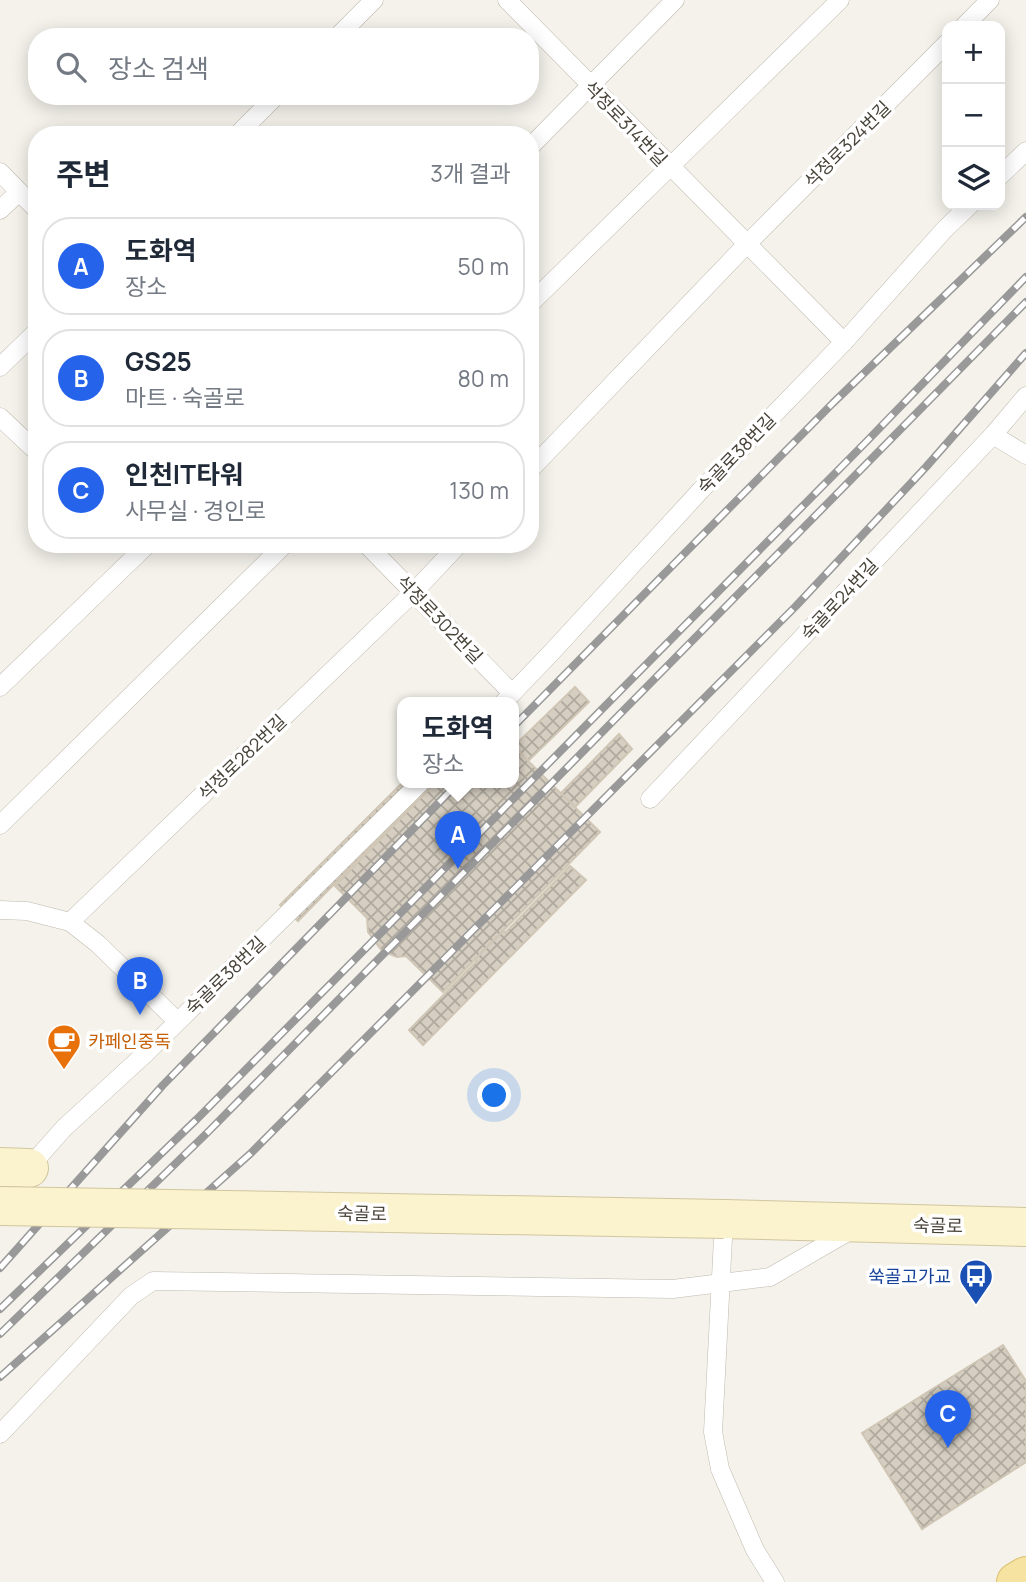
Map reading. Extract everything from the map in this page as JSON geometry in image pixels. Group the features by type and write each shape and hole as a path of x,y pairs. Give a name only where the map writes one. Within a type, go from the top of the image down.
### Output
{"main road":[{"name":"숙골로","path":"6,1188 724,1219 1026,1227"},
{"path":"1016,1582 1026,1576"}],"lane":[{"path":"346,28 374,0"},
{"name":"석정로314번길","path":"507,0 534,28"},
{"path":"539,138 675,0"},
{"path":"539,295 840,0"},
{"path":"969,21 990,0"},
{"name":"석정로314번길","path":"539,33 844,342"},
{"name":"석정로324번길","path":"746,245 942,48"},
{"path":"246,126 267,105"},
{"path":"1005,171 1026,151"},
{"path":"0,172 28,201"},
{"path":"0,210 19,192"},
{"name":"숙골로38번길","path":"508,697 701,490 844,342 965,210"},
{"path":"539,461 746,245"},
{"path":"0,368 28,340"},
{"name":"숙골로24번길","path":"650,799 993,435 1026,396"},
{"path":"0,417 28,443"},
{"path":"993,435 1026,455"},
{"path":"0,687 134,553"},
{"path":"0,825 276,553"},
{"name":"석정로302번길","path":"375,553 414,592 506,697"},
{"path":"414,592 451,553"},
{"name":"석정로282번길","path":"70,922 414,592"},
{"name":"숙골로38번길","path":"6,1188 64,1128 146,1054 415,788"},
{"path":"0,910 27,911 70,922 98,944 177,1021"},
{"path":"724,1219 713,1432 720,1469 755,1549 775,1582"},
{"path":"0,1434 131,1296 153,1281 673,1289 770,1278 862,1223"}],"building":[{"path":"575,687 589,702 528,761 519,751 519,741"},
{"path":"619,734 632,749 575,807 561,793"},
{"path":"519,752 600,832 443,992 406,956 397,957 382,951 368,932 367,918 335,886 430,788 519,788"},
{"path":"397,788 428,788 298,921 280,905"},
{"path":"570,866 586,880 423,1045 409,1030 477,961 475,959 503,931 505,933"},
{"path":"1003,1345 1026,1381 1026,1462 922,1529 862,1433"}],"railway":[{"path":"519,721 833,403 1026,217"},
{"path":"0,1309 197,1119 1026,277"},
{"path":"0,1334 209,1131 1026,302"},
{"path":"0,1377 250,1154 796,606 926,467 1026,353"},
{"path":"0,1268 163,1085 453,788"}],"place":[{"name":"도화역","path":"458,869"},
{"name":"GS25","path":"140,1015"},
{"name":"카페인중독","path":"64,1071"},
{"name":"쑥골고가교","path":"976,1306"},
{"name":"인천IT타워","path":"948,1448"}]}
